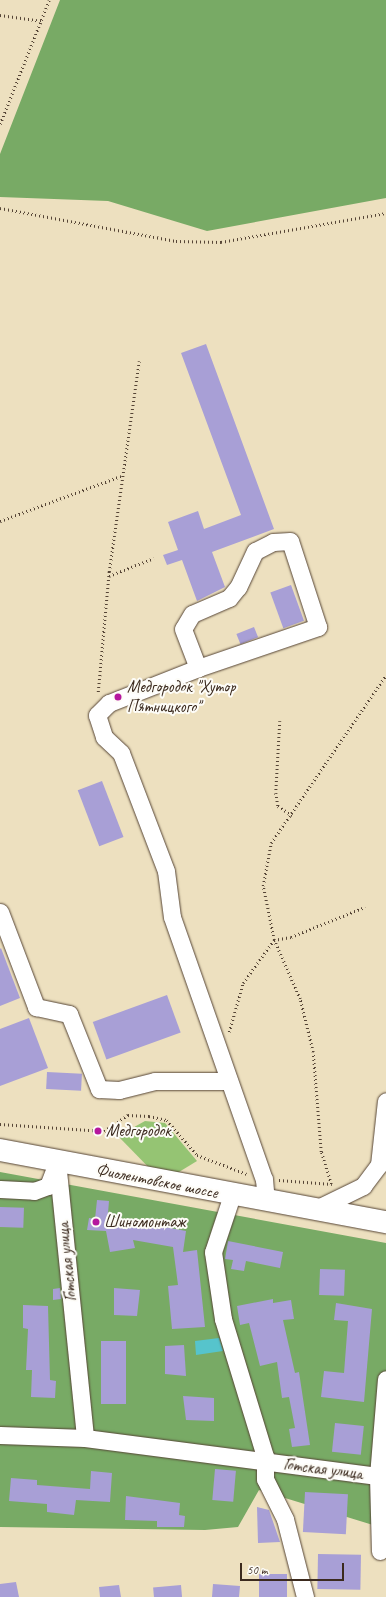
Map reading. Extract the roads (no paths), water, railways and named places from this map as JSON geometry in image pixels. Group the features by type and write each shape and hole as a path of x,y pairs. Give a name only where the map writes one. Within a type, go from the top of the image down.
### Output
{"main road":[{"name":"Фиолентовское шоссе","path":"0,1150 232,1195 386,1222"}],"street":[{"path":"198,668 183,629 192,614 229,598 238,587 255,551 273,542 290,541 318,627 198,668 109,703 97,715 104,737 121,753 166,871 172,917 264,1179 266,1201"},
{"path":"0,912 36,1007 69,1014 99,1088 119,1090 155,1081 229,1081"},
{"path":"314,1210 363,1186 383,1167 386,1101"},
{"path":"0,1189 34,1191 48,1186 57,1161"},
{"name":"Готская улица","path":"57,1161 85,1438"},
{"name":"Готская улица","path":"232,1195 213,1252 223,1319 265,1462 265,1479 285,1519 305,1597"},
{"path":"378,1476 386,1379"},
{"name":"Готская улица","path":"0,1435 85,1438 378,1476 380,1551"}],"water":[{"path":"219,1338 223,1351 196,1355 195,1341"}],"place":[{"name":"Медгородок \"Хутор Пятницкого\"","path":"118,697"},
{"name":"Медгородок","path":"98,1131"},
{"name":"Шиномонтаж","path":"96,1222"}]}
